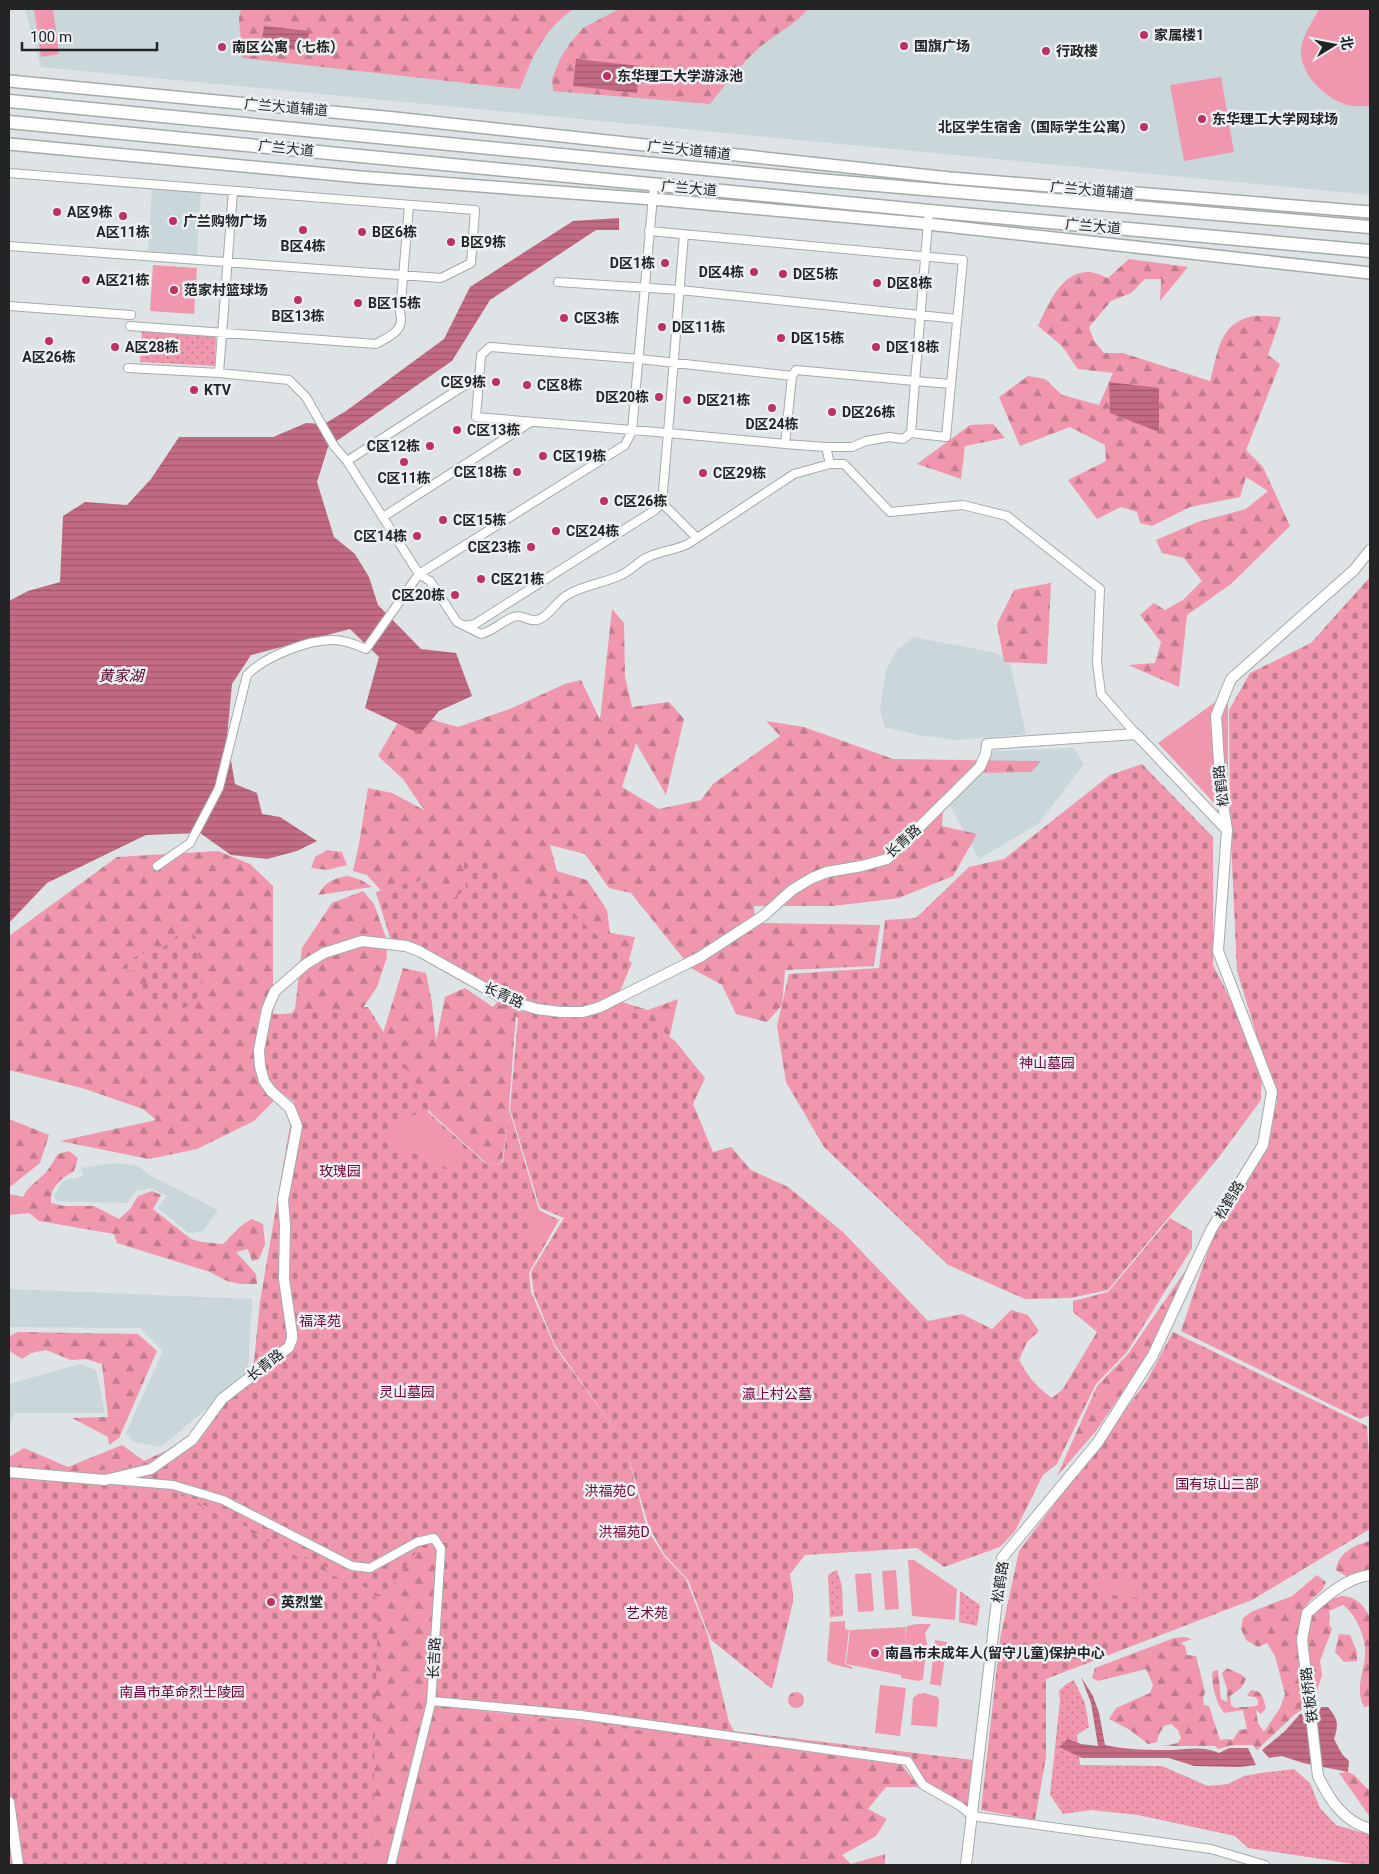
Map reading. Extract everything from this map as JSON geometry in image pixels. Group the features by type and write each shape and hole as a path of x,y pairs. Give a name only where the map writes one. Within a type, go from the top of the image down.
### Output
{"main road":[{"name":"广兰大道辅道","path":"9,81 395,118 950,178 1370,212"},
{"name":"广兰大道","path":"9,101 818,180 1370,227"},
{"name":"广兰大道","path":"9,122 654,185 1370,251"},
{"path":"9,144 360,177 652,199 928,224 1370,272"}],"street":[{"path":"9,174 475,210 471,263 441,278 9,246"},
{"path":"157,866 190,843 219,788 246,675 254,667 272,657 317,642 332,640 351,643 366,649 419,574 626,445 632,431 640,359 654,185"},
{"path":"219,373 232,191"},
{"path":"130,326 376,344 397,332 401,324 400,313 409,204"},
{"path":"911,433 929,211"},
{"path":"649,231 963,260 946,437 911,433 903,439 889,437 866,441 852,447 826,447 476,417 481,355 490,347 640,359 792,376"},
{"path":"465,626 476,624 655,510 662,503 684,234"},
{"path":"558,282 680,290 957,319"},
{"path":"9,306 131,315"},
{"path":"128,368 219,373 289,380 306,398 334,446 347,461 419,574 430,581 457,622 481,634 488,632 512,617 521,616 528,620 535,620 548,615 566,595 621,576 644,559 663,551 680,548 794,474 830,464 844,464 890,512 963,505 1007,516 1100,589 1097,662 1101,694 1136,734 1227,830"},
{"path":"785,444 792,376 796,370 951,384"},
{"path":"347,461 479,376"},
{"path":"383,517 531,422"},
{"path":"826,447 830,464"},
{"path":"662,503 696,537"},
{"name":"松鹤路","path":"966,1865 1002,1558 1098,1442 1153,1355 1211,1230 1263,1145 1272,1092 1218,951 1227,830 1221,792 1215,726 1216,716 1230,679 1354,570 1370,550"},
{"name":"长青路","path":"105,1480 151,1469 192,1440 222,1399 288,1347 292,1340 284,1279 285,1225 282,1200 297,1126 290,1108 271,1091 264,1081 260,1066 259,1050 267,1009 275,990 306,964 324,953 362,940 406,946 420,951 494,993 520,1004 537,1009 583,1012 608,1004 700,957 763,916 792,890 812,878 827,872 862,866 887,859 980,767 986,753 987,744 1136,734"},
{"path":"9,1472 105,1480"},
{"name":"长吉路","path":"105,1480 173,1485 222,1500 352,1566 370,1568 417,1542 434,1538 441,1549 432,1700 391,1865"},
{"name":"铁板桥路","path":"1370,1575 1361,1576 1336,1589 1307,1613 1302,1640 1318,1776 1328,1796 1343,1814 1362,1827 1370,1829"},
{"path":"432,1700 581,1715 908,1761 923,1785 960,1806 972,1816 1211,1849 1265,1865"},
{"path":"9,1802 18,1865"}],"shaded area":[{"path":"25,9 1370,9 1370,195 41,67"},
{"name":"广兰购物广场","path":"152,190 201,193 197,255 148,252"},
{"path":"913,637 997,653 1010,663 1026,734 957,740 918,735 885,727 880,710 886,670 897,650"},
{"path":"1074,748 1084,764 1038,824 979,859 950,805 994,751"},
{"path":"115,1163 138,1166 151,1176 218,1210 203,1231 189,1233 157,1208 167,1196 151,1188 136,1191 127,1203 57,1201 54,1196 63,1181 83,1176 81,1168"},
{"path":"10,1289 252,1299 248,1374 161,1447 134,1442 126,1433 163,1351 140,1328 9,1327"},
{"path":"80,1364 96,1370 105,1413 14,1413 9,1428 9,1384"}],"green space":[{"path":"34,9 53,9 59,54 41,57"},
{"path":"241,9 573,9 554,26 540,44 520,89 242,58 239,18"},
{"path":"619,9 808,9 797,20 752,55 710,104 553,91 552,79 561,57 571,42 583,28"},
{"path":"1319,9 1370,9 1370,106 1350,106 1338,101 1319,88 1306,71 1301,51 1303,40"},
{"name":"东华理工大学网球场","path":"1221,77 1234,152 1184,161 1170,85"},
{"path":"1129,259 1188,267 1160,301 1161,279 1145,279 1131,293 1111,301 1089,327 1094,341 1104,353 1123,353 1210,381 1221,342 1231,327 1239,321 1253,316 1281,317 1268,355 1280,364 1246,450 1263,467 1290,526 1231,584 1187,615 1179,687 1128,665 1155,663 1161,642 1140,615 1154,603 1165,610 1183,600 1202,581 1184,558 1162,553 1156,540 1198,522 1246,509 1268,491 1246,477 1240,497 1190,507 1152,526 1140,523 1137,512 1121,507 1097,519 1068,480 1106,461 1105,445 1070,427 1020,446 999,397 1028,376 1045,379 1062,395 1099,405 1113,373 1078,369 1062,346 1038,326 1051,299 1063,283 1071,277 1079,273 1089,272 1108,278"},
{"name":"范家村篮球场","path":"153,265 197,268 194,314 150,311"},
{"path":"142,329 216,335 215,366 140,362"},
{"path":"993,424 1005,438 965,446 961,479 917,464 970,425"},
{"path":"1370,577 1370,1415 1360,1419 1181,1331 1212,1239 1265,1146 1277,1102 1237,971 1230,820 1229,710 1250,673 1311,643"},
{"path":"1051,583 1047,664 1004,662 997,624 1014,590"},
{"path":"612,609 624,623 625,677 632,707 669,702 684,719 666,795 636,743 622,787 659,809 701,800 713,784 780,736 766,721 804,727 893,759 1041,761 1031,772 975,773 944,798 942,826 977,834 953,876 899,898 833,906 754,906 755,923 880,925 874,966 785,970 782,1005 767,1022 736,1014 722,985 691,968 631,893 609,888 585,854 550,845 557,871 587,880 607,910 610,933 635,937 627,968 612,999 648,1010 678,999 669,1039 516,1014 508,1120 502,1162 496,1165 487,1164 431,1113 408,1074 381,1040 403,968 426,973 432,1003 436,1041 445,997 465,988 493,1007 518,978 392,903 367,875 353,871 368,788 392,793 424,810 403,779 378,756 404,712 458,727 512,708 565,684 581,680 600,720"},
{"path":"1228,693 1228,818 1158,743"},
{"name":"神山墓园","path":"1142,764 1213,837 1213,965 1249,1036 1262,1072 1261,1100 1219,1157 1108,1290 1070,1298 1025,1299 948,1265 824,1147 786,1082 777,1026 789,974 879,968 885,920 916,918 969,867 1004,859 1110,775"},
{"path":"327,850 342,852 347,865 327,870 311,868 315,857"},
{"path":"218,851 250,864 273,886 273,1013 289,1017 295,1009 302,948 332,903 363,891 374,904 386,938 387,957 377,987 356,1018 254,1121 197,1149 149,1159 60,1141 156,1120 143,1109 82,1088 9,1070 9,936 117,857"},
{"path":"463,852 480,853 538,907 551,897 548,885 586,926 632,963 613,1007 642,1014 676,1042 705,1078 693,1104 713,1152 731,1147 751,1170 788,1187 843,1232 928,1321 962,1314 992,1329 1011,1310 1028,1315 1039,1331 1027,1342 1019,1360 1033,1381 1052,1398 1063,1389 1097,1332 1073,1312 1073,1301 1108,1292 1170,1218 1192,1231 1192,1248 1127,1352 1096,1384 1057,1464 1043,1475 1015,1531 1000,1547 944,1567 917,1548 805,1555 790,1574 793,1602 772,1689 711,1640 688,1580 664,1554 649,1527 627,1452 647,1529 664,1556 686,1579 708,1636 729,1722 734,1731 973,1760 968,1816 965,1818 963,1810 923,1787 906,1765 427,1703 436,1550 420,1547 384,1597 174,1490 71,1481 72,1472 128,1468 190,1440 253,1371 260,1302 294,1102 268,1083 270,1015 368,1007 430,1107 428,1112 486,1164 497,1165 503,1162 509,1109 539,1210 559,1220 529,1273 531,1292 555,1347 624,1442 555,1345 534,1294 531,1272 564,1218 540,1208 510,1109 518,1018 480,990 391,941 376,892 428,879 438,896 447,903 466,889"},
{"path":"348,876 361,880 372,887 318,895 330,881"},
{"path":"189,928 197,939 202,993 187,1007 168,1011 137,989 141,984 152,980 147,972 121,970 132,959 162,948"},
{"path":"422,1111 466,1150 459,1173 390,1143 388,1128"},
{"path":"9,1119 49,1135 40,1163 10,1187 9,1186"},
{"path":"69,1151 78,1158 74,1171 61,1180 54,1188 51,1203 64,1206 94,1206 119,1219 130,1209 138,1196 152,1191 161,1195 153,1209 191,1239 223,1244 240,1227 252,1219 263,1224 265,1244 259,1259 252,1261 248,1249 236,1252 256,1274 257,1284 240,1284 227,1281 210,1272 117,1243 114,1234 39,1221 29,1213 9,1215 9,1194 23,1197 30,1186 50,1167 58,1154"},
{"path":"531,1211 553,1223 544,1241 532,1241"},
{"path":"1190,1264 1150,1352 1096,1431 1057,1476 1097,1386 1128,1354"},
{"path":"18,1332 138,1334 157,1351 119,1438 109,1445 108,1437 72,1418 108,1417 102,1364 86,1359 71,1360 46,1350 31,1353 22,1359 11,1352 9,1345 10,1336"},
{"name":"国有琼山二部","path":"1173,1332 1367,1426 1370,1469 1370,1529 1252,1600 1046,1679 1046,1757 1035,1820 981,1810 1000,1639 1019,1551 1146,1382"},
{"path":"122,1445 162,1474 438,1516 436,1689 445,1706 721,1740 902,1765 919,1787 886,1787 868,1809 887,1819 876,1836 842,1855 851,1864 885,1854 885,1865 9,1865 9,1457 24,1448 68,1467"},
{"name":"南昌市革命烈士陵园","path":"9,1478 172,1491 378,1599 371,1865 9,1865"},
{"path":"1370,1541 1370,1571 1346,1576 1336,1570 1343,1554 1358,1545"},
{"path":"908,1560 914,1560 957,1589 955,1620 912,1616"},
{"path":"837,1570 842,1586 843,1616 830,1617 828,1577 829,1574"},
{"path":"896,1570 899,1609 885,1610 882,1571"},
{"path":"871,1573 874,1611 858,1612 855,1574"},
{"path":"1317,1575 1326,1582 1322,1590 1307,1605 1302,1615 1300,1627 1299,1655 1304,1708 1257,1750 1253,1745 1233,1745 1218,1749 1215,1746 1163,1746 1178,1743 1181,1738 1178,1730 1171,1724 1164,1726 1157,1742 1148,1744 1130,1730 1109,1719 1116,1708 1150,1693 1153,1685 1146,1669 1098,1681 1092,1678 1095,1668 1174,1638 1185,1637 1192,1639 1181,1643 1185,1646 1187,1655 1196,1656 1205,1692 1203,1698 1204,1705 1209,1706 1220,1740 1233,1740 1239,1730 1247,1729 1243,1710 1224,1713 1216,1698 1212,1681 1213,1671 1218,1670 1221,1699 1227,1702 1227,1689 1222,1673 1227,1668 1246,1679 1242,1687 1230,1696 1231,1705 1235,1708 1258,1705 1258,1700 1255,1697 1247,1696 1251,1690 1258,1692 1262,1696 1266,1708 1261,1714 1256,1710 1258,1723 1264,1732 1280,1708 1285,1694 1275,1656 1267,1643 1258,1647 1246,1640 1241,1629 1243,1618 1251,1612 1292,1596"},
{"path":"1097,1578 1139,1583 1137,1598 1096,1593"},
{"path":"960,1591 980,1605 977,1626 959,1622"},
{"path":"1347,1596 1359,1602 1370,1617 1370,1706 1364,1707 1360,1694 1360,1682 1365,1657 1363,1636 1357,1621 1343,1605 1329,1611 1329,1625 1332,1629 1320,1661 1322,1675 1313,1703 1307,1639 1312,1614 1330,1599"},
{"path":"845,1621 845,1629 849,1630 845,1664 852,1667 852,1669 832,1664 827,1660 830,1622"},
{"path":"931,1624 925,1633 927,1644 923,1679 919,1681 901,1678 901,1675 846,1664 850,1630 906,1627 905,1642 907,1626"},
{"path":"1339,1634 1350,1635 1357,1652 1357,1661 1344,1662 1335,1652"},
{"path":"935,1640 947,1642 941,1686 930,1684"},
{"path":"1074,1680 1085,1703 1089,1727 1077,1735 1080,1765 1162,1766 1208,1786 1228,1784 1244,1776 1294,1769 1310,1783 1320,1808 1336,1825 1370,1835 1370,1865 1248,1848 1235,1836 1138,1815 1091,1810 1063,1814 1050,1795 1060,1700 1059,1691 1066,1684"},
{"path":"880,1685 906,1688 900,1736 875,1733"},
{"path":"796,1692 804,1700 796,1708 788,1700"},
{"path":"924,1693 938,1697 937,1727 911,1725 913,1698 918,1694"},
{"path":"1348,1772 1370,1790 1370,1817 1339,1773"}],"water":[{"path":"264,26 309,31 307,51 261,46"},
{"name":"东华理工大学游泳池","path":"576,59 640,66 637,93 573,86"},
{"name":"黄家湖","path":"619,218 619,230 596,230 490,300 452,361 328,447 317,482 334,537 355,554 369,577 378,605 421,649 456,653 472,696 439,711 420,734 365,708 379,657 350,629 251,655 232,684 227,737 235,784 257,793 262,814 280,817 317,841 297,851 267,859 231,855 200,833 146,835 47,883 9,923 9,601 28,591 60,582 63,516 85,502 127,505 151,479 179,437 273,437 306,423 324,424 346,411 444,339 470,287 573,221"},
{"path":"1109,382 1159,388 1159,432 1110,413"},
{"path":"1081,1677 1093,1696 1099,1713 1105,1745 1147,1750 1201,1749 1219,1753 1229,1748 1248,1748 1256,1765 1239,1767 1194,1766 1169,1758 1082,1758 1059,1747 1068,1739 1081,1744 1098,1746 1091,1703"},
{"path":"1321,1707 1328,1707 1336,1718 1337,1729 1334,1739 1342,1754 1349,1761 1348,1772 1303,1763 1282,1756 1269,1758 1262,1750 1285,1731 1300,1714 1319,1713"}],"place":[{"name":"家属楼1","path":"1144,35"},
{"name":"国旗广场","path":"904,46"},
{"name":"南区公寓（七栋）","path":"222,47"},
{"name":"行政楼","path":"1046,51"},
{"name":"东华理工大学游泳池","path":"607,76"},
{"name":"东华理工大学网球场","path":"1202,119"},
{"name":"北区学生宿舍（国际学生公寓）","path":"1144,127"},
{"name":"A区9栋","path":"57,212"},
{"name":"A区11栋","path":"123,216"},
{"name":"广兰购物广场","path":"173,221"},
{"name":"B区4栋","path":"303,230"},
{"name":"B区6栋","path":"362,232"},
{"name":"B区9栋","path":"451,242"},
{"name":"D区1栋","path":"665,263"},
{"name":"D区4栋","path":"754,272"},
{"name":"D区5栋","path":"783,274"},
{"name":"A区21栋","path":"86,280"},
{"name":"D区8栋","path":"877,283"},
{"name":"范家村篮球场","path":"174,290"},
{"name":"B区13栋","path":"298,300"},
{"name":"B区15栋","path":"358,303"},
{"name":"C区3栋","path":"564,318"},
{"name":"D区11栋","path":"662,327"},
{"name":"D区15栋","path":"781,338"},
{"name":"A区26栋","path":"49,341"},
{"name":"A区28栋","path":"115,347"},
{"name":"D区18栋","path":"876,347"},
{"name":"C区9栋","path":"496,382"},
{"name":"C区8栋","path":"527,385"},
{"name":"KTV","path":"194,390"},
{"name":"D区20栋","path":"659,397"},
{"name":"D区21栋","path":"687,400"},
{"name":"D区24栋","path":"772,408"},
{"name":"D区26栋","path":"832,412"},
{"name":"C区13栋","path":"457,430"},
{"name":"C区12栋","path":"430,446"},
{"name":"C区19栋","path":"543,456"},
{"name":"C区11栋","path":"404,462"},
{"name":"C区18栋","path":"517,472"},
{"name":"C区29栋","path":"703,473"},
{"name":"C区26栋","path":"604,501"},
{"name":"C区15栋","path":"443,520"},
{"name":"C区24栋","path":"556,531"},
{"name":"C区14栋","path":"417,536"},
{"name":"C区23栋","path":"531,547"},
{"name":"C区21栋","path":"481,579"},
{"name":"C区20栋","path":"455,595"},
{"name":"英烈堂","path":"271,1602"},
{"name":"南昌市未成年人(留守儿童)保护中心","path":"875,1653"}],"park label":[{"name":"玫瑰园","path":"340,1171"},
{"name":"福泽苑","path":"320,1321"},
{"name":"灵山墓园","path":"407,1392"},
{"name":"瀛上村公墓","path":"777,1394"},
{"name":"洪福苑C","path":"610,1491"},
{"name":"洪福苑D","path":"624,1532"},
{"name":"艺术苑","path":"647,1613"}]}
